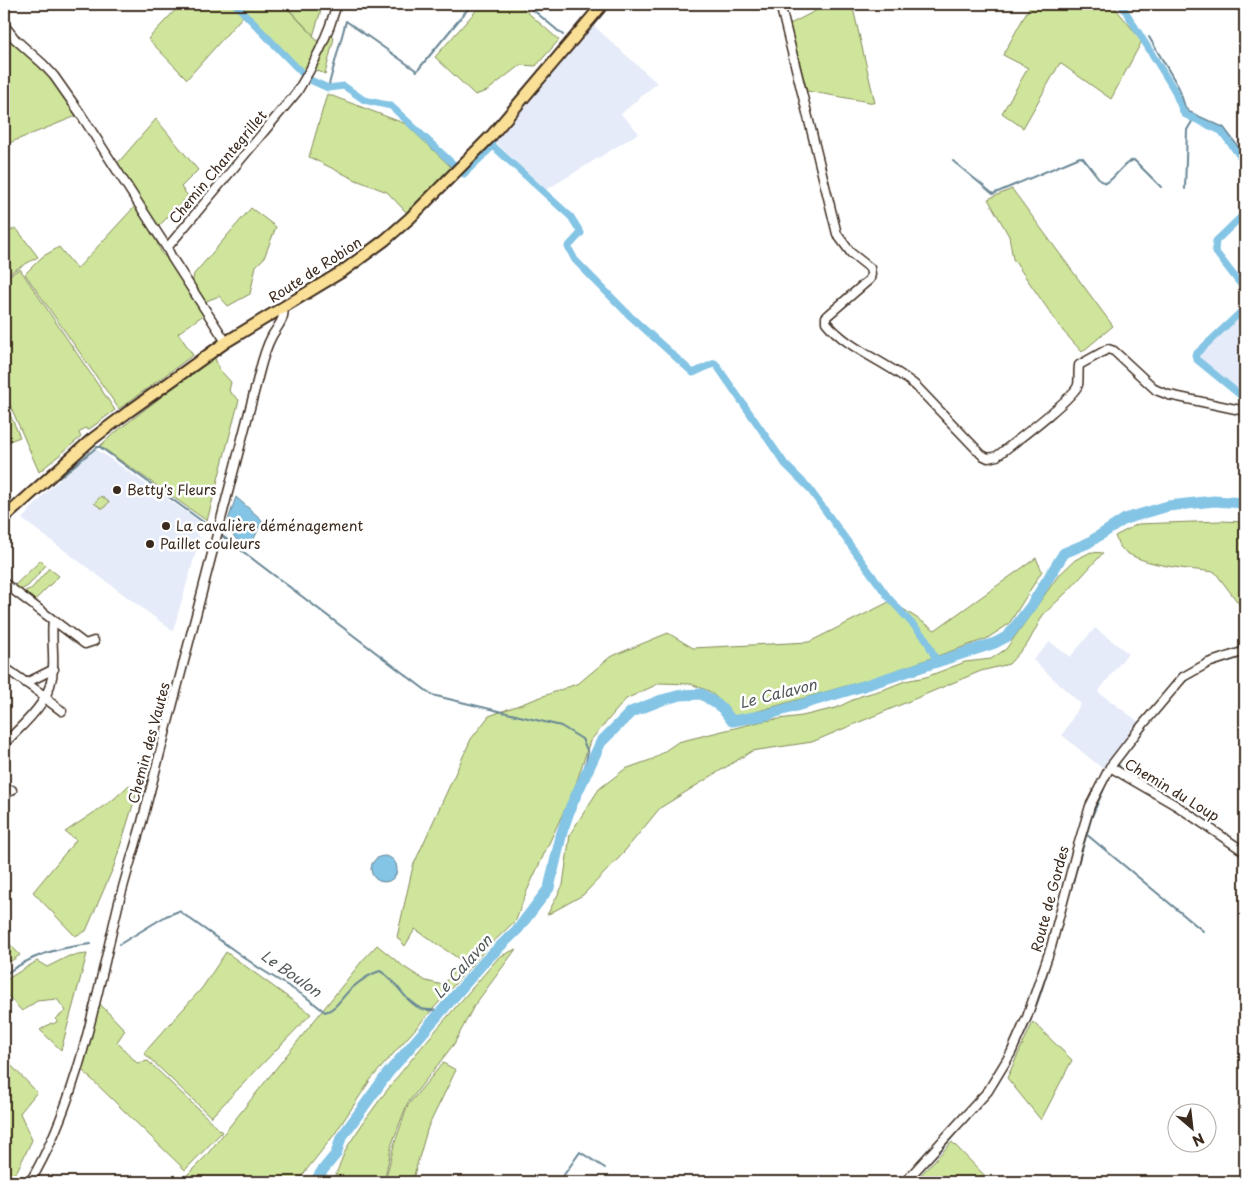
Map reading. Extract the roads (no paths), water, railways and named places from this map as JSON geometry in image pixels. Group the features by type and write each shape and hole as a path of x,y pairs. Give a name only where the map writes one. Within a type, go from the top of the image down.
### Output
{"main road":[{"name":"Route de Robion","path":"4,518 91,440 226,342 356,261 385,240 410,218 492,135 603,4"}],"street":[{"name":"Chemin Chantegrillet","path":"167,248 297,92 324,43 337,4"},
{"path":"780,4 838,234 852,253 870,268 871,274 870,279 826,317 826,322 830,328 851,344 904,376 916,386 982,455 988,458 997,456 1074,392 1078,385 1079,365 1108,349 1114,351 1156,390 1169,396 1245,411"},
{"path":"4,25 15,39 54,76 80,113 226,342"},
{"name":"Chemin des Vautes","path":"30,1182 55,1132 90,1026 118,906 143,818 255,388 272,336 278,328 284,313 283,307"},
{"path":"4,583 85,644 94,641"},
{"path":"4,744 29,719 46,697 54,669 53,620"},
{"name":"Route de Gordes","path":"905,1182 949,1136 988,1091 1011,1053 1027,1017 1051,948 1090,806 1110,768 1140,728 1183,677 1208,663 1245,651"},
{"path":"4,667 62,710"},
{"path":"26,683 54,669"},
{"name":"Chemin du Loup","path":"1110,768 1177,806 1245,852"},
{"path":"4,795 12,790"}],"water":[{"path":"236,497 262,522 250,547 238,541 228,530 229,517"},
{"path":"384,856 393,860 397,869 393,878 384,882 375,878 371,869 375,860"}],"waterway":[{"path":"235,4 304,75"},
{"path":"328,88 346,21 417,71 472,4"},
{"path":"526,4 563,35"},
{"path":"1121,4 1173,88 1184,114 1221,131 1245,163"},
{"path":"1149,37 1179,88 1185,107 1189,112 1224,128 1245,156"},
{"path":"308,79 328,88 344,86 364,100 391,106 464,174 493,146 571,217 581,233 568,247 575,260 630,316 693,373 715,363 785,464 808,487 888,597 926,639 937,662"},
{"path":"1185,189 1187,130 1194,118"},
{"path":"953,161 993,194 1080,157 1083,158 1101,181 1106,183 1126,164 1134,160 1161,187"},
{"path":"1245,213 1216,241 1215,251 1245,290"},
{"path":"1245,308 1195,355 1196,359 1245,399"},
{"path":"59,478 97,447 100,447 206,524"},
{"name":"Le Calavon","path":"315,1182 336,1154 341,1138 388,1073 484,962 518,929 549,888 562,832 571,806 601,742 631,712 681,695 702,694 722,708 732,721 766,715 995,643 1008,636 1031,606 1064,553 1088,543 1125,519 1168,506 1214,501 1245,503"},
{"path":"221,535 432,695 561,726 582,739 588,752 585,767 588,772"},
{"path":"1206,668 1245,656"},
{"path":"1183,683 1191,677"},
{"path":"1128,773 1121,769 1118,764 1151,721"},
{"path":"1061,922 1092,816 1110,775"},
{"path":"1187,809 1239,844"},
{"path":"1086,834 1203,931"},
{"name":"Le Boulon","path":"120,944 166,916 179,911 259,968 306,997 325,1012 340,1002 358,983 380,971 391,979 416,1006 427,1010 443,1010"},
{"name":"Le Boulon","path":"4,975 35,957 67,948 91,944"},
{"path":"1020,1042 1039,1000 1052,955"},
{"path":"996,1086 1005,1070"},
{"path":"920,1172 970,1116"},
{"path":"559,1182 580,1152 605,1168"}],"place":[{"name":"Betty's Fleurs","path":"117,490"},
{"name":"La cavalière déménagement","path":"166,526"},
{"name":"Paillet couleurs","path":"150,544"}]}
